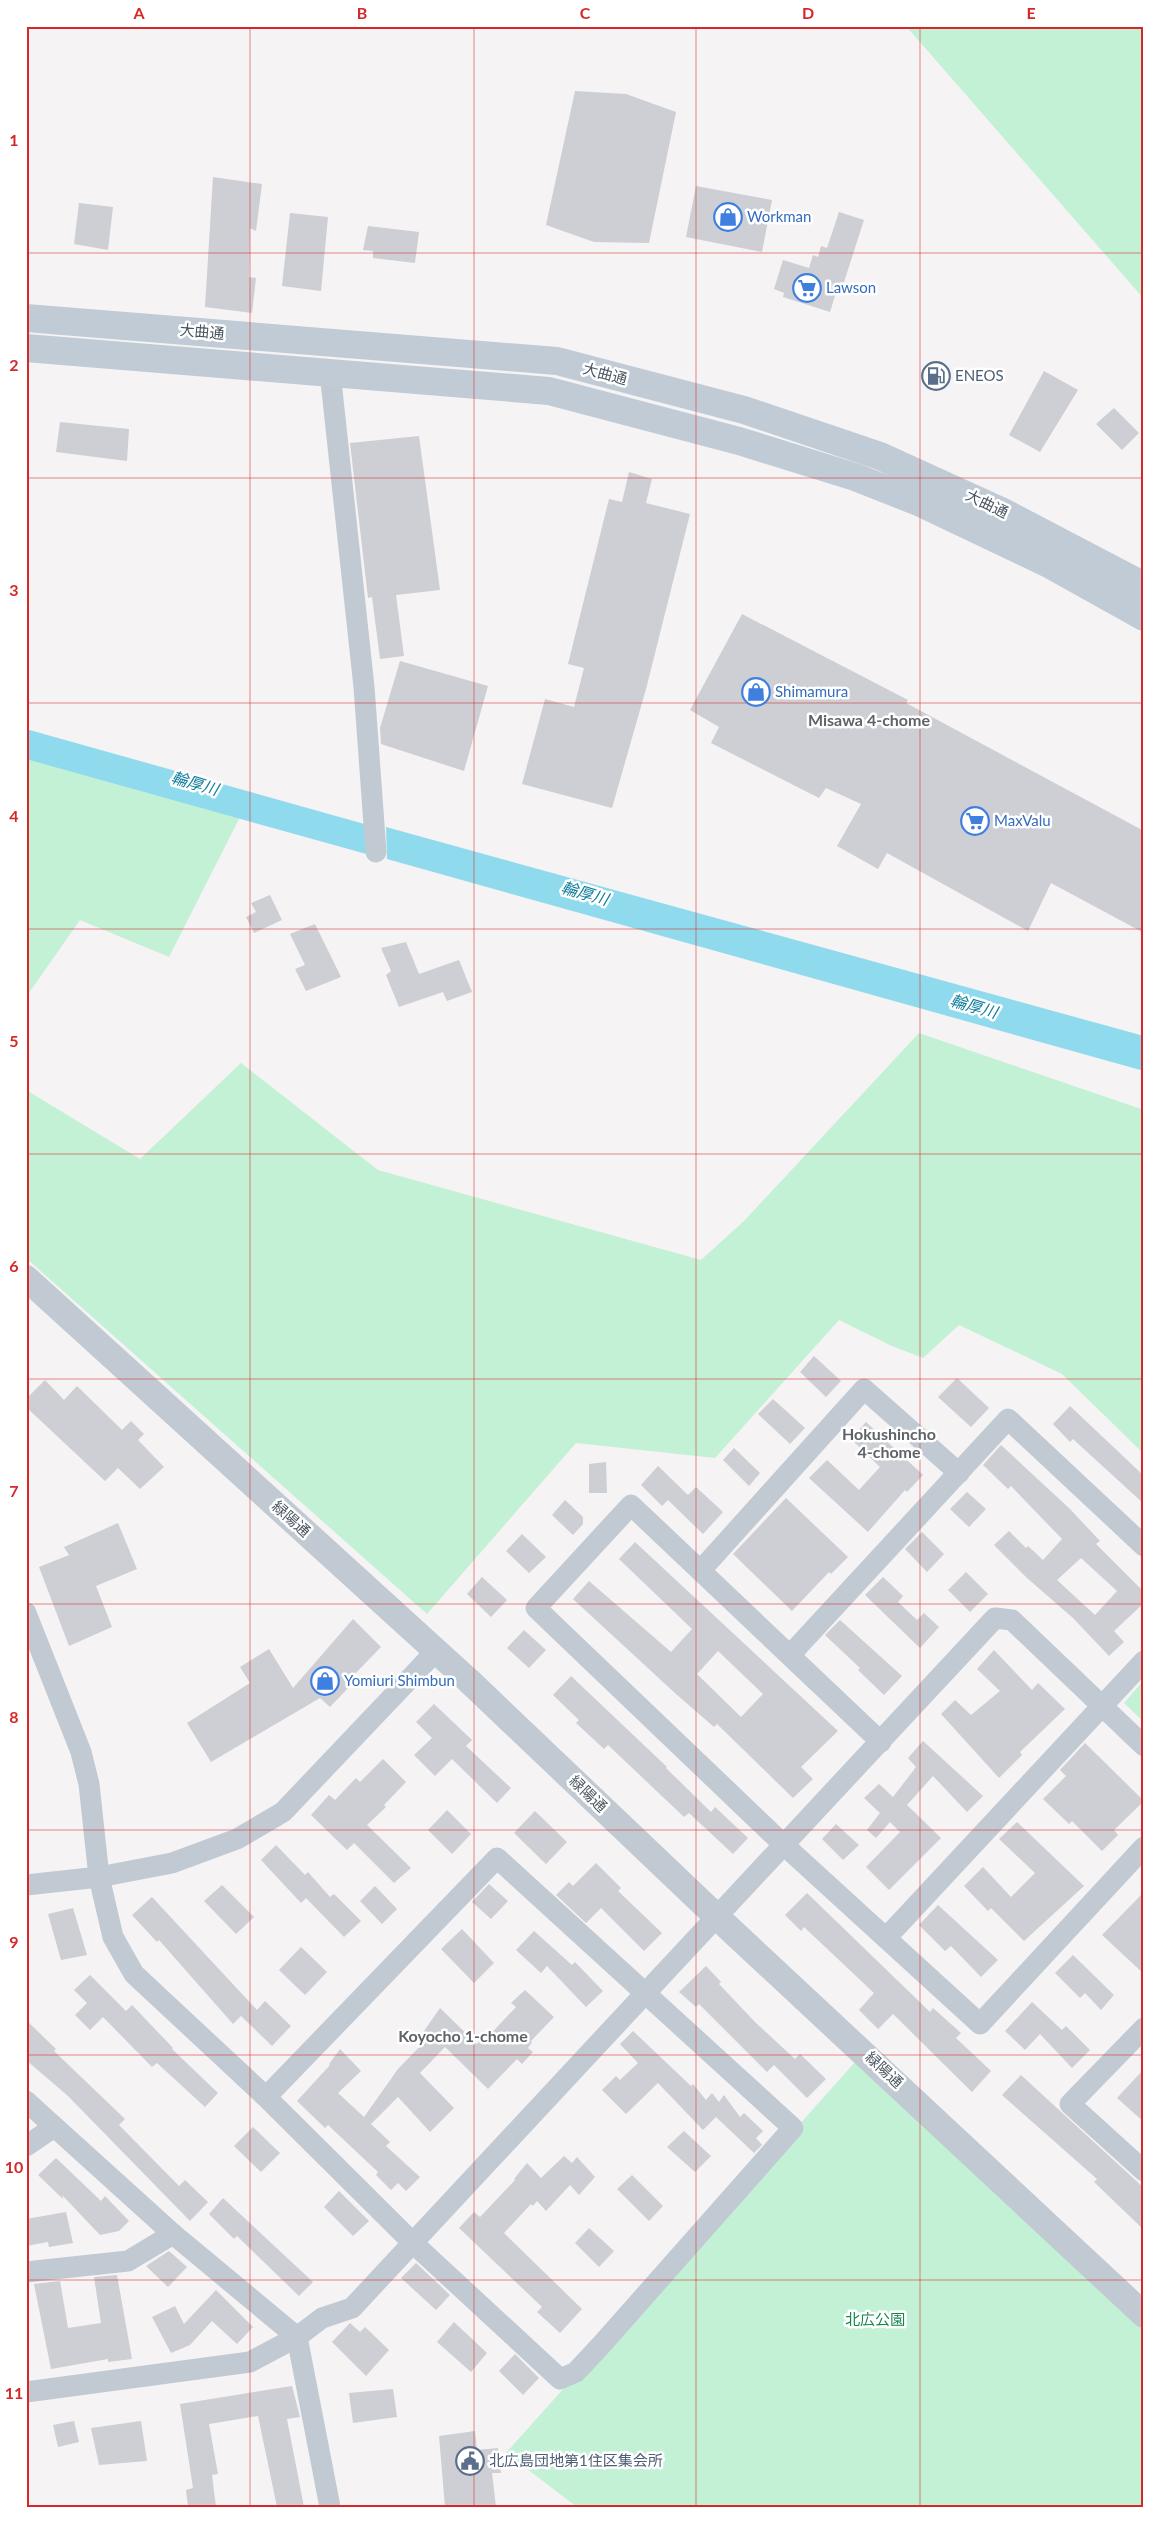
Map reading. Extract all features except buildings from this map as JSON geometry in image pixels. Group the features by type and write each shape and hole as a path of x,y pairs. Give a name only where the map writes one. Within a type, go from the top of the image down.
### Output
{"main road":[{"name":"大曲通","path":"26,318 557,361 744,410 880,456 1003,512 1144,586"},
{"name":"大曲通","path":"26,348 549,391 739,441 855,477 920,503 1049,564 1144,617"}],"street":[{"path":"330,372 364,687 376,852"},
{"name":"緑陽通","path":"26,1278 436,1651 718,1918 1144,2315"},
{"path":"701,1570 864,1389 959,1473"},
{"path":"790,1655 1008,1420 1144,1546"},
{"path":"881,1742 632,1506 536,1608 785,1846 980,2024 1144,1847"},
{"path":"26,1613 80,1752 89,1784 99,1877 114,1937 134,1974 266,2097 414,2244 560,2379 576,2372 793,2128 497,1858 266,2097"},
{"path":"26,2392 250,2362 297,2338 322,2318 352,2308 718,1918 995,1618 1012,1620 1144,1746"},
{"path":"26,1885 99,1877 172,1863 237,1839 283,1812 436,1651"},
{"path":"886,1938 1144,1661"},
{"path":"1144,2028 1070,2104 1144,2171"},
{"path":"26,2101 173,2234 297,2338 330,2507"},
{"path":"26,2146 54,2127"},
{"path":"26,2272 128,2261 173,2234"}],"green space":[{"path":"906,26 1144,26 1144,299"},
{"path":"26,751 243,811 169,957 80,920 26,997"},
{"path":"919,1033 1144,1110 1144,1454 1062,1374 959,1325 923,1358 892,1346 839,1320 715,1458 576,1443 427,1614 26,1258 26,1090 140,1159 241,1063 378,1170 701,1260 744,1221"},
{"path":"1144,1680 1144,1722 1124,1703"},
{"name":"北広公園","path":"864,2052 1144,2315 1144,2507 577,2507 506,2453"}],"water":[{"name":"輪厚川","path":"26,729 368,825 370,855 26,759"},
{"name":"輪厚川","path":"386,827 1144,1036 1144,1071 387,859"}],"place":[{"name":"Workman","path":"728,217"},
{"name":"Lawson","path":"807,288"},
{"name":"ENEOS","path":"936,376"},
{"name":"Shimamura","path":"756,692"},
{"name":"MaxValu","path":"975,821"},
{"name":"Yomiuri Shimbun","path":"325,1681"},
{"name":"北広島団地第1住区集会所","path":"470,2461"}],"district":[{"name":"Misawa 4-chome","path":"869,720"},
{"name":"Hokushincho 4-chome","path":"889,1443"},
{"name":"Koyocho 1-chome","path":"463,2036"}]}
